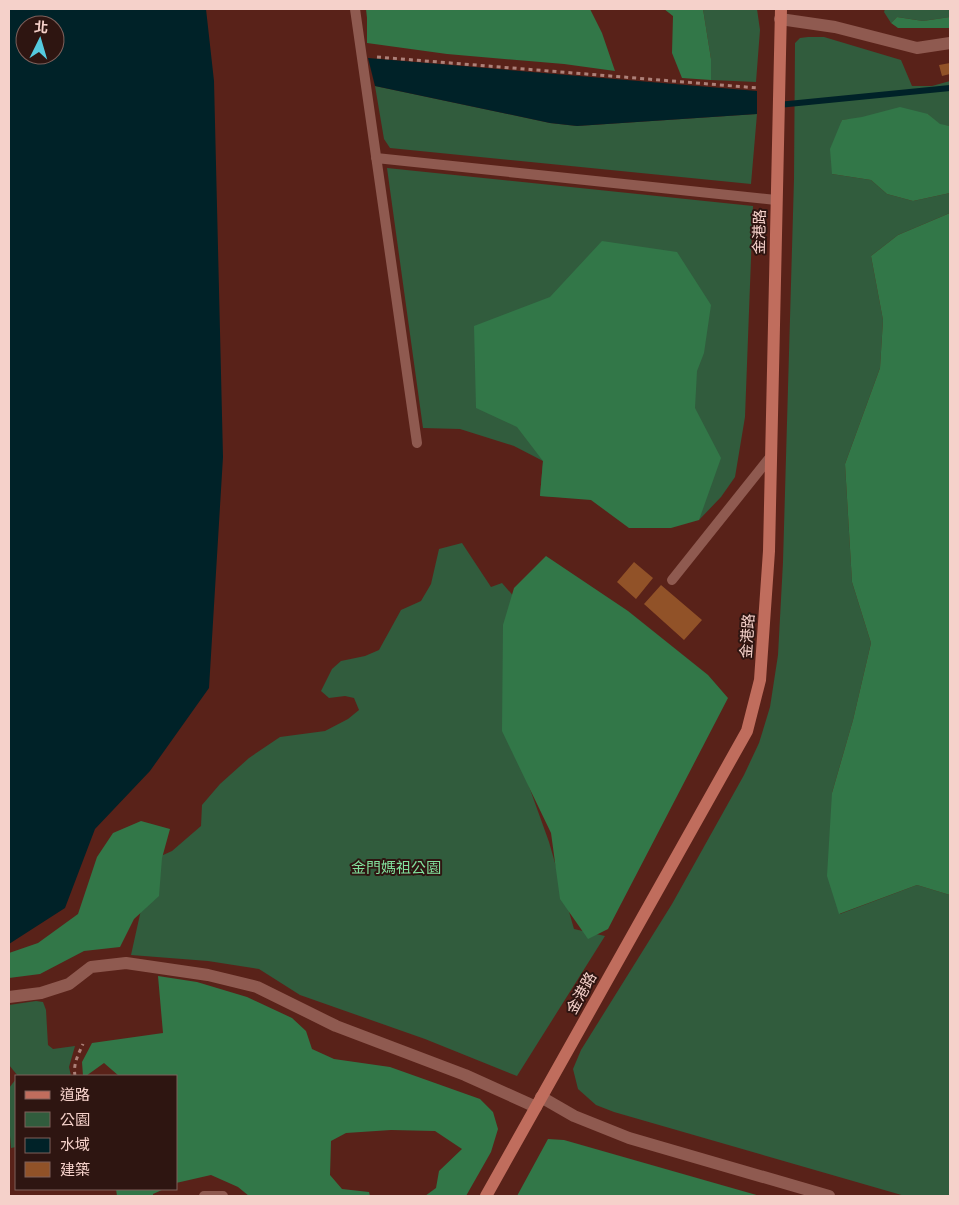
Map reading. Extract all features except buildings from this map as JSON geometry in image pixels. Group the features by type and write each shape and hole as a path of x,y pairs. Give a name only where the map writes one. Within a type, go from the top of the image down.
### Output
{"main road":[{"name":"金港路","path":"486,1196 747,731 760,680 769,551 780,14"}],"street":[{"path":"780,14 917,48 950,43"},
{"path":"9,997 41,993 69,984 91,967 126,963 208,975 257,987 336,1026 629,1138 829,1196"}],"lane":[{"path":"355,9 417,443"},
{"path":"376,158 776,200"},
{"path":"672,580 771,456"},
{"path":"204,1196 223,1196"}],"path":[{"path":"361,55 758,88"},
{"path":"75,1075 75,1063 83,1044"}],"green space":[{"path":"366,9 590,9 602,33 615,71 564,64 447,54 367,43"},
{"path":"664,9 703,9 711,59 711,80 682,78 672,53 673,16"},
{"path":"703,9 757,9 760,30 756,82 711,80 711,59"},
{"path":"885,9 950,9 950,17 923,21 897,17 891,23 884,12"},
{"path":"897,17 923,21 950,17 950,28 898,28 891,23"},
{"path":"824,37 901,60 912,86 932,86 950,81 950,126 940,125 928,114 842,120 832,174 871,180 887,194 913,201 950,193 950,213 898,235 871,256 883,320 880,368 845,464 852,582 871,643 853,720 832,793 840,914 917,885 950,895 950,1196 905,1196 614,1112 596,1105 578,1089 573,1069 581,1050 672,904 744,775 759,743 770,707 778,655 783,562 794,179 795,43 800,38"},
{"path":"375,86 550,123 577,126 757,114 751,184 390,148 384,139"},
{"path":"900,107 928,114 940,124 950,126 950,193 913,201 887,194 871,180 832,174 830,149 842,120"},
{"path":"387,168 753,206 745,417 735,477 721,497 699,520 671,503 540,496 543,461 514,446 460,429 423,428"},
{"path":"950,213 950,895 917,885 839,914 827,876 832,793 853,720 871,643 852,582 845,464 880,368 883,320 871,256 898,235"},
{"path":"602,241 677,252 711,305 704,353 697,371 695,408 721,458 699,520 671,528 629,528 591,500 540,496 543,461 517,427 476,408 474,326 550,297"},
{"name":"金門媽祖公園","path":"462,543 491,587 502,583 516,599 512,739 549,842 574,929 605,936 517,1076 425,1039 300,995 259,969 208,961 131,955 152,860 172,851 201,826 202,805 220,784 249,758 280,737 325,731 348,719 359,710 354,698 345,696 329,698 321,691 332,669 341,661 365,656 379,650 401,610 421,601 431,584 439,549"},
{"path":"546,556 628,611 708,675 728,698 608,929 588,939 560,899 551,833 502,731 503,625 514,588"},
{"path":"141,821 170,829 162,858 159,896 134,919 120,947 84,951 40,974 9,978 9,953 38,943 78,914 97,857 113,833"},
{"path":"158,976 197,982 247,997 292,1018 306,1031 312,1049 334,1059 390,1067 480,1099 493,1112 498,1129 491,1152 466,1196 425,1196 436,1188 439,1171 462,1149 435,1131 391,1130 346,1133 331,1141 330,1175 342,1189 369,1192 370,1196 249,1196 238,1187 211,1175 178,1183 178,1075 118,1075 104,1063 87,1075 83,1075 82,1062 92,1043 163,1033"},
{"path":"36,1001 43,1002 46,1010 48,1045 53,1049 75,1046 69,1067 71,1075 17,1075 9,1065 9,1005"},
{"path":"15,1080 15,1147 11,1148 9,1124 9,1088"},
{"path":"548,1139 564,1140 760,1196 517,1196"},
{"path":"116,1190 162,1190 153,1194 153,1196 117,1196"}],"water":[{"path":"9,9 206,9 214,81 223,457 209,688 150,771 95,829 65,908 9,944"},
{"path":"368,58 757,91 757,114 577,126 550,123 375,86"}],"waterway":[{"path":"778,105 950,88"}]}
